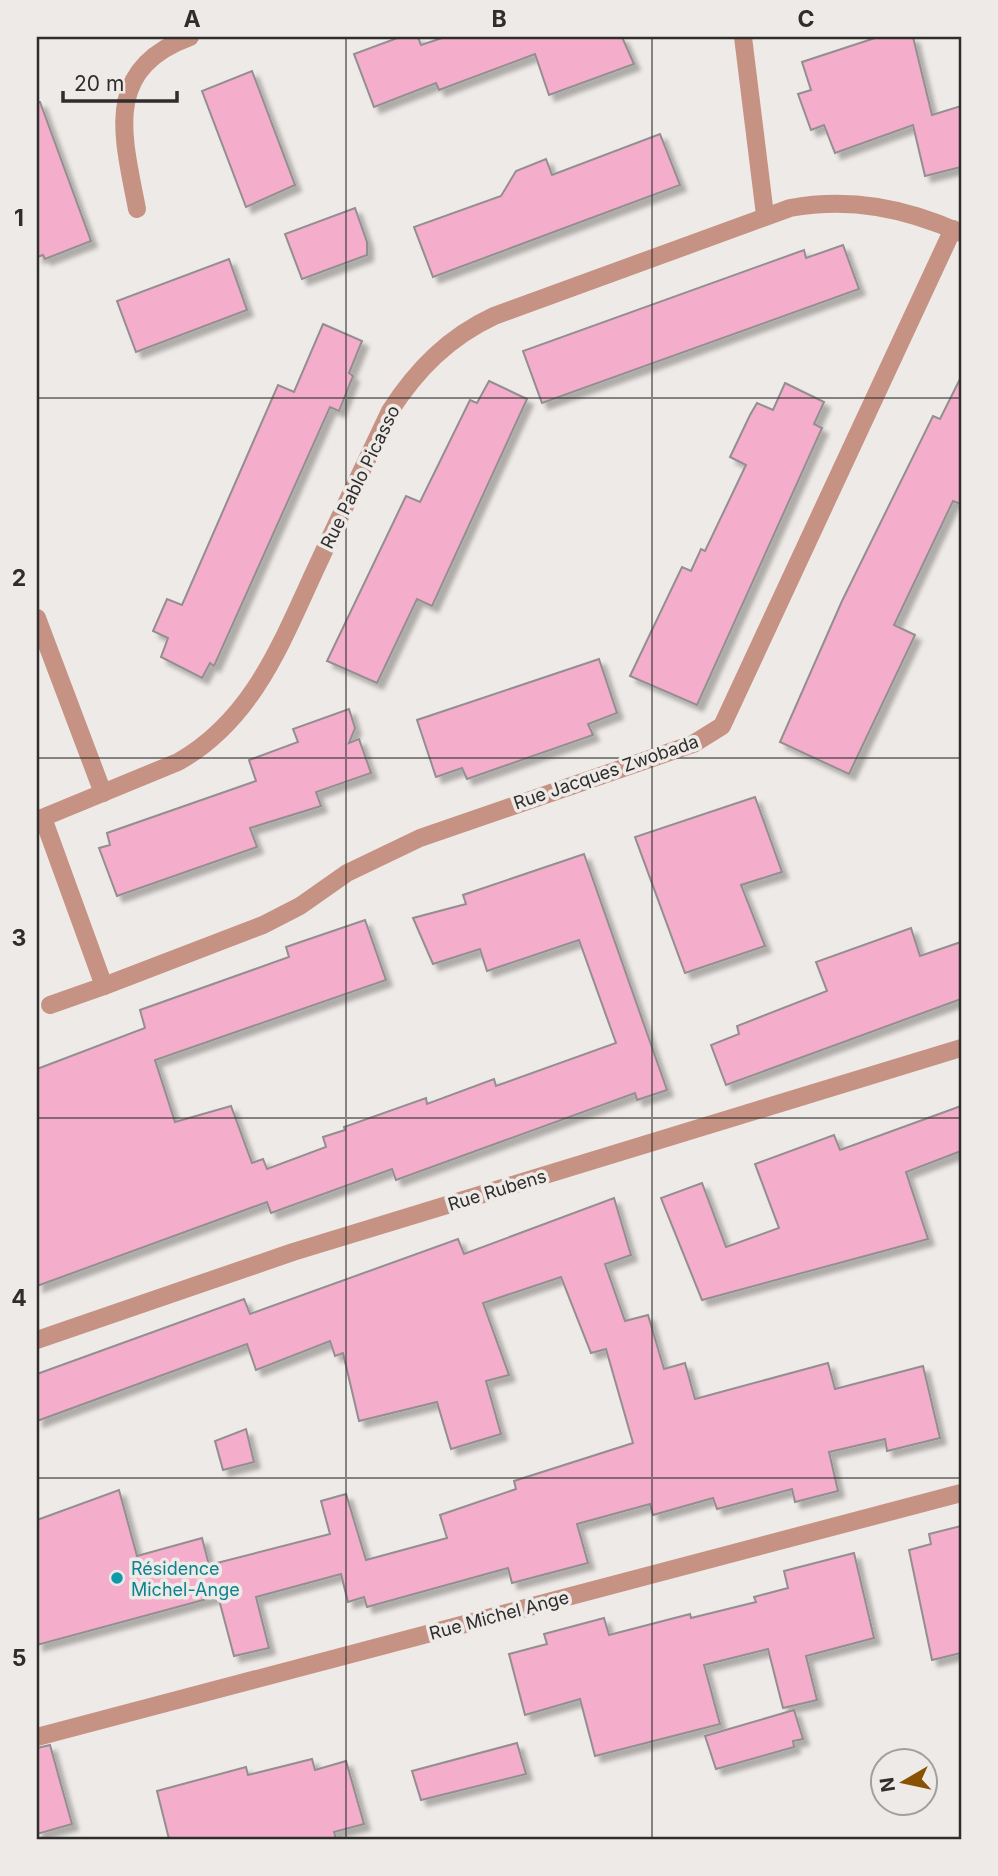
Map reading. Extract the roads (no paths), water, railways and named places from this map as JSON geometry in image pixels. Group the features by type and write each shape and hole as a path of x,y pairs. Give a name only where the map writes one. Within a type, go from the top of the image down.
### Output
{"street":[{"path":"137,209 123,138 123,107 127,92 136,76 160,51 190,37"},
{"path":"743,37 765,215"},
{"name":"Rue Pablo Picasso","path":"40,819 198,751 217,737 251,698 274,658 390,411 414,376 460,334 494,316 765,215 808,204 850,202 896,210 957,231"},
{"name":"Rue Jacques Zwobada","path":"50,1005 263,925 300,906 347,873 421,838 693,744 722,726 957,231"},
{"path":"37,618 40,637 103,793"},
{"path":"40,819 104,986"},
{"name":"Rue Rubens","path":"37,1340 293,1252 961,1048"},
{"name":"Rue Michel Ange","path":"37,1737 961,1493"}],"place":[{"name":"Résidence Michel-Ange","path":"117,1578"}]}
